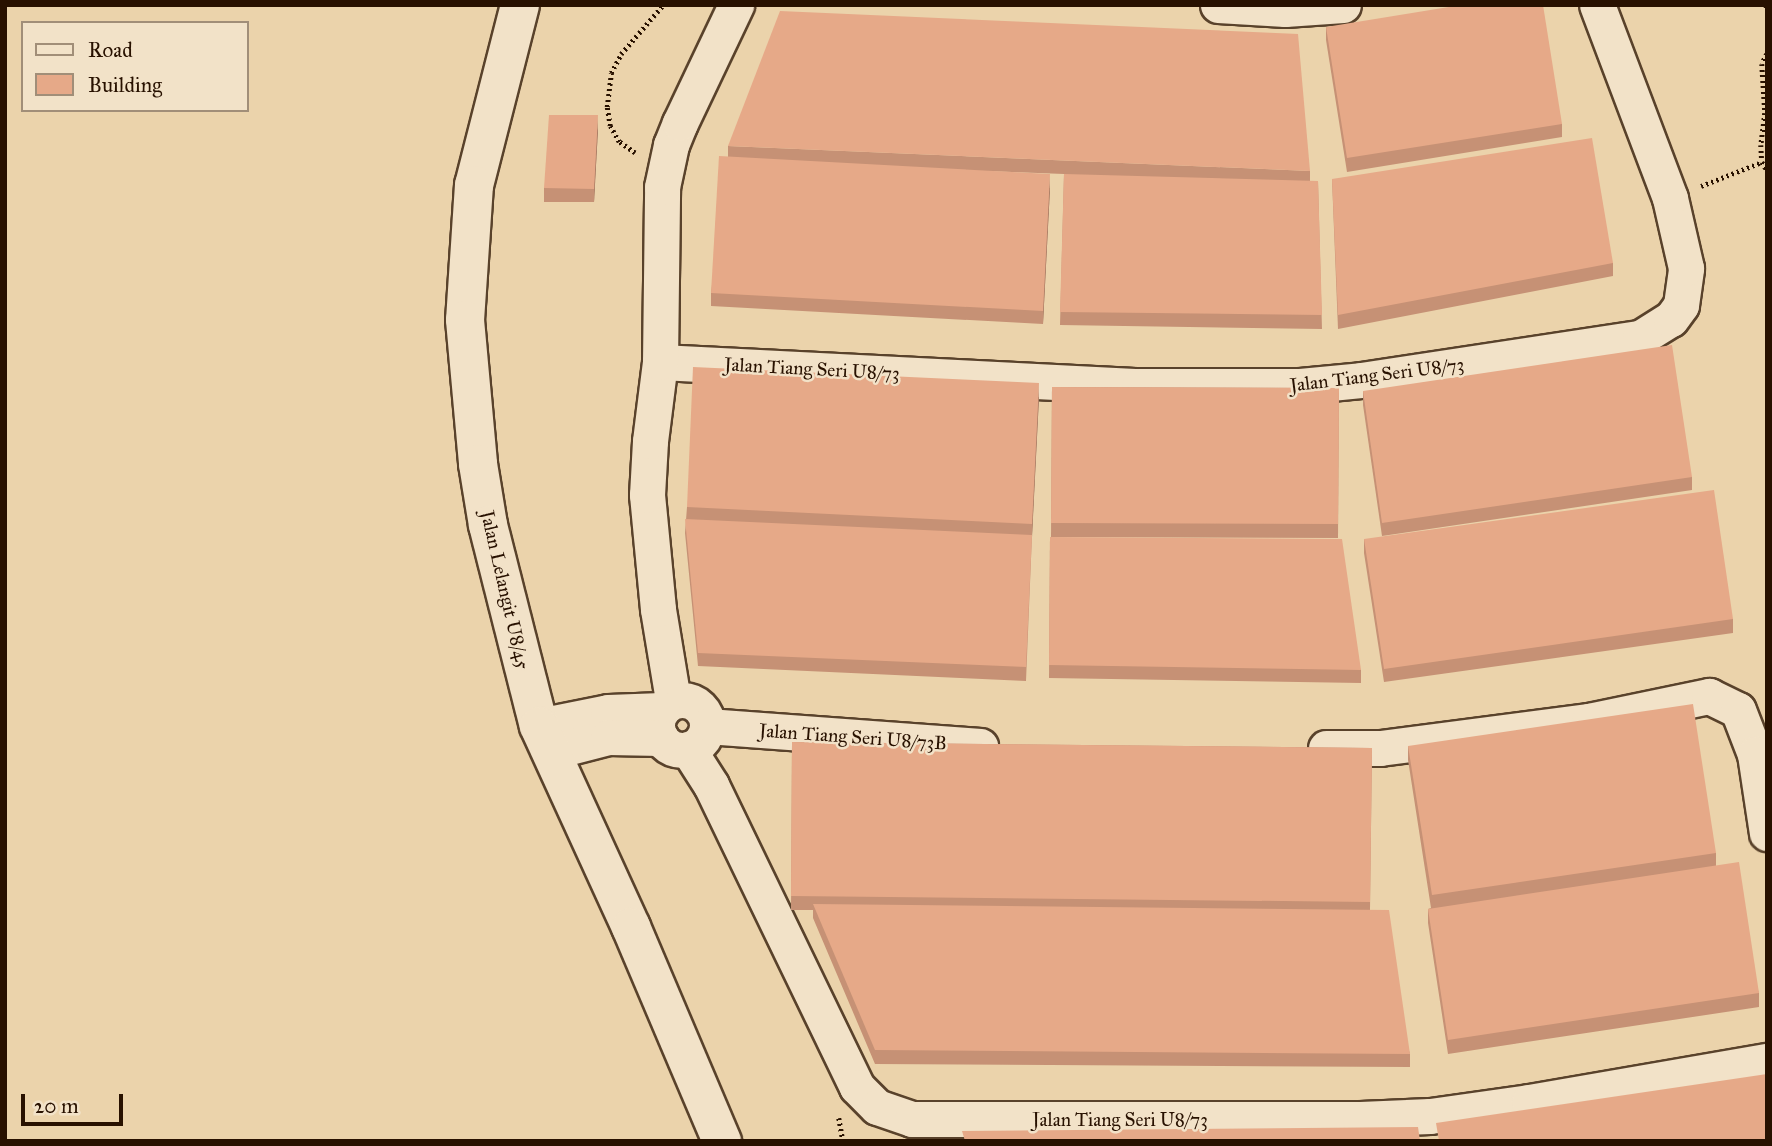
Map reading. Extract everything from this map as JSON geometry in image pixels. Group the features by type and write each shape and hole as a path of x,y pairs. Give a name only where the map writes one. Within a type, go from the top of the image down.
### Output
{"street":[{"name":"Jalan Lelangit U8/45","path":"520,5 474,185 465,320 478,464 488,526 545,739 631,927 722,1141"},
{"name":"Jalan Tiang Seri U8/73","path":"736,5 680,123 664,167 660,210 660,362 650,440 647,495 658,609 678,725 711,785 857,1087 877,1107 912,1119 1360,1119 1430,1116 1529,1102 1767,1061"},
{"path":"1219,5 1285,9 1343,5"},
{"name":"Jalan Tiang Seri U8/73","path":"660,362 1139,386 1287,386 1361,380 1640,338 1671,319 1681,305 1685,288 1683,249 1670,198 1597,5"},
{"path":"1296,748 1380,748 1590,721 1709,696 1738,710 1755,754 1767,833"},
{"name":"Jalan Tiang Seri U8/73B","path":"545,739 608,737 678,725 1010,746"}],"path":[{"path":"663,5 621,54 611,73 607,107 610,126 619,142 664,167"},
{"path":"1767,54 1762,64 1762,162 1767,170"},
{"path":"1670,198 1762,162"}],"building":[{"path":"1461,5 1543,5 1562,124 1347,158 1326,27"},
{"path":"780,11 1298,34 1310,171 728,146"},
{"path":"549,115 598,115 594,189 544,188"},
{"path":"1592,138 1613,263 1338,315 1332,179"},
{"path":"719,156 1050,174 1043,311 711,293"},
{"path":"1064,174 1318,181 1322,315 1060,312"},
{"path":"1672,345 1692,477 1382,523 1363,391"},
{"path":"693,367 1039,383 1032,524 687,507"},
{"path":"1052,387 1339,388 1338,524 1051,523"},
{"path":"1714,490 1733,619 1384,669 1364,539"},
{"path":"685,519 1032,535 1026,667 698,653"},
{"path":"1050,537 1342,539 1361,670 1049,665"},
{"path":"1693,704 1716,853 1432,895 1408,746"},
{"path":"792,742 1372,748 1370,902 791,896"},
{"path":"1739,862 1759,993 1448,1040 1428,909"},
{"path":"813,904 1389,910 1410,1054 875,1050"},
{"path":"1767,1074 1767,1141 1439,1141 1436,1123"},
{"path":"1418,1127 1420,1141 965,1141 962,1131"}]}
